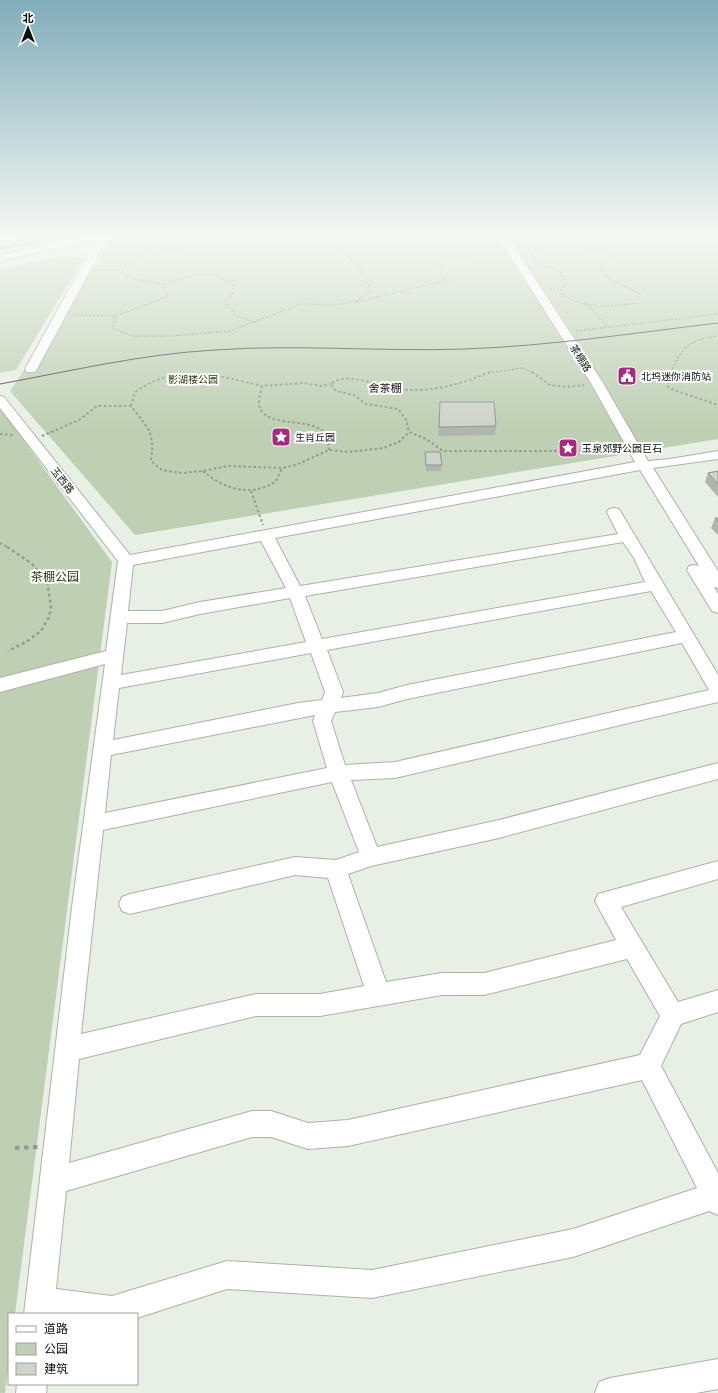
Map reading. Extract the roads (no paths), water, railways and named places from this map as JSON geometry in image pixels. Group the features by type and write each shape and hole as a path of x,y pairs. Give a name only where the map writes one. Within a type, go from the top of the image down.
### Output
{"street":[{"path":"31,369 69,299"},
{"name":"茶棚路","path":"543,299 597,383 644,465 718,583"},
{"name":"玉西路","path":"0,400 126,561"},
{"path":"644,465 663,456 718,446"},
{"path":"648,1066 717,1198 573,1243 372,1284 227,1275 112,1311 40,1307 93,824 126,561 644,465 670,463 718,455"},
{"path":"644,465 640,484 718,607"},
{"path":"614,512 627,537 641,557 655,585 673,612 718,691"},
{"path":"266,535 296,593 334,692 322,721 338,774 371,857"},
{"path":"119,617 162,617 200,608 627,537"},
{"path":"111,683 317,645 453,623 655,585"},
{"path":"103,749 298,710 378,700 407,692 686,636"},
{"path":"0,685 114,655"},
{"path":"93,824 338,774 395,770 718,695"},
{"path":"130,904 295,866 336,869 371,857 500,829 718,770"},
{"path":"336,869 379,995"},
{"path":"672,1016 606,901 718,870"},
{"path":"68,1049 256,1005 320,1005 442,984 484,984 632,947"},
{"path":"648,1066 672,1016 718,1002"},
{"path":"54,1181 252,1124 271,1124 308,1136 348,1133 648,1066"},
{"path":"610,1393 718,1374"}],"tram line":[{"path":"0,384 134,359 188,352 246,348 403,350 465,349 592,339 718,323"}],"place":[{"name":"北坞迷你消防站","path":"627,376"},
{"name":"生肖丘园","path":"281,437"},
{"name":"玉泉郊野公园巨石","path":"568,448"}],"district":[{"name":"舍茶棚","path":"385,388"}],"park label":[{"name":"影湖楼公园","path":"193,379"},
{"name":"茶棚公园","path":"55,577"}]}
